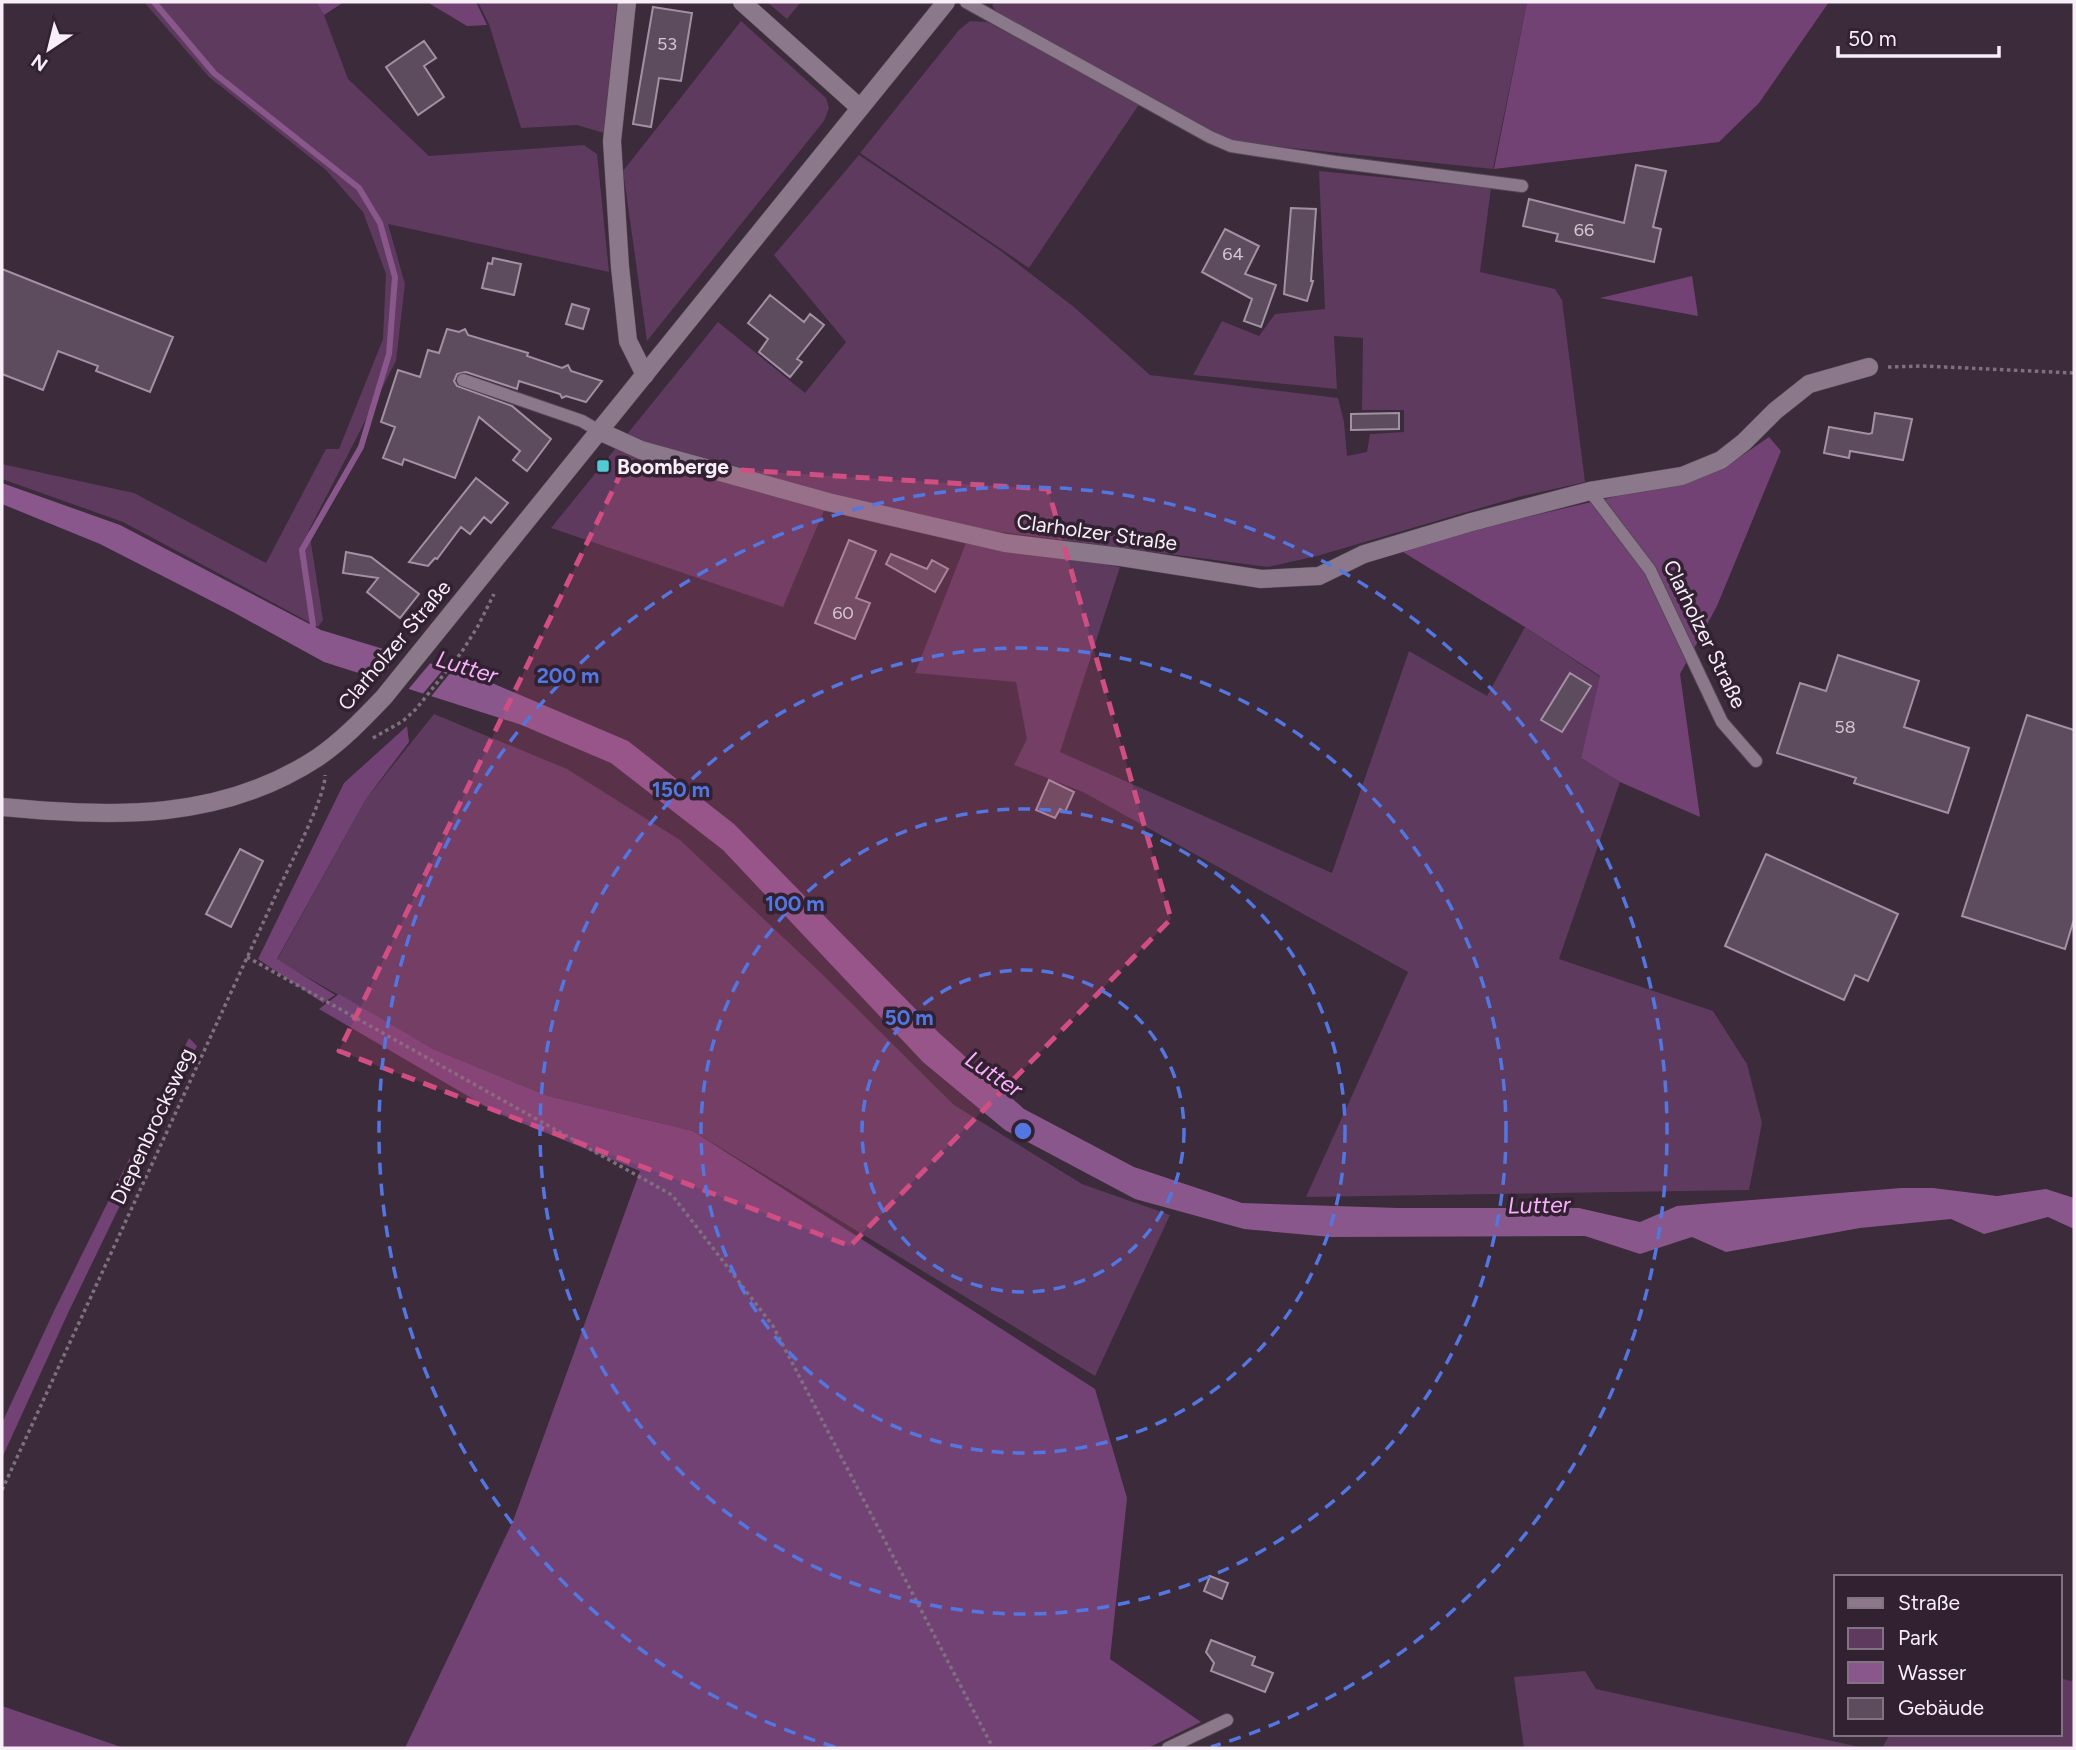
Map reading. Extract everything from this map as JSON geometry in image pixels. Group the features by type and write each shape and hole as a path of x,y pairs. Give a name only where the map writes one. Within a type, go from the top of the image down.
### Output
{"street":[{"path":"627,2 612,141 628,341 645,375"},
{"path":"741,2 860,108"},
{"name":"Clarholzer Straße","path":"2,807 66,813 128,814 188,808 242,796 278,780 317,757 353,729 384,697 946,2"},
{"name":"Clarholzer Straße","path":"599,431 641,450 815,499 1005,543 1121,557 1261,579 1319,576 1364,554 1468,523 1590,491 1682,476 1721,460 1809,384 1869,367"}],"lane":[{"path":"965,2 1231,146 1522,186"},
{"path":"463,380 582,421 599,431"},
{"name":"Clarholzer Straße","path":"1590,491 1650,570 1722,722 1756,761"},
{"path":"1168,1748 1227,1720"}],"path":[{"path":"1869,367 1923,366 2074,373"},
{"path":"416,709 461,653"},
{"name":"Diepenbrocksweg","path":"2,1490 316,806 326,782 324,773"},
{"path":"247,957 672,1195 773,1326 993,1748"}],"highlighted area":[{"path":"626,463 1048,489 1171,919 850,1246 339,1051"}],"green space":[{"path":"144,2 316,2 324,15 348,79 429,156 584,145 597,154 609,272 388,224 405,284 396,361 309,530 323,620 318,627 123,522 2,479 2,464 134,493 266,563 326,449 339,449 383,339 386,274 363,212 326,170 209,77"},
{"path":"478,2 617,2 604,133 577,125 521,128 489,24"},
{"path":"767,2 801,2 787,19"},
{"path":"995,2 1527,2 1493,169 1233,142 997,13 992,5"},
{"path":"741,21 826,98 829,108 824,121 647,341 623,171"},
{"path":"970,21 987,22 1140,103 1029,268 860,153 959,30"},
{"path":"859,155 1001,251 1074,307 1150,375 1338,398 1344,422 1347,456 1367,452 1370,434 1404,432 1404,410 1362,410 1363,338 1334,336 1337,389 1193,375 1222,321 1259,336 1275,314 1325,309 1319,171 1491,188 1480,272 1555,289 1562,300 1585,482 1518,497 1317,556 1268,567 970,528 831,494 783,607 551,528 718,322 805,393 846,342 774,255"},
{"path":"966,543 1120,567 1060,752 1332,873 1409,651 1487,696 1525,627 1600,677 1581,758 1620,782 1559,959 1713,1011 1747,1064 1762,1123 1749,1190 1306,1197 1408,972 1083,792 1014,765 1027,739 1016,682 915,673"},
{"path":"434,714 567,769 680,840 822,974 954,1105 1082,1184 1170,1215 1095,1376 693,1131 548,1096 433,1049 277,960 366,799"},
{"path":"1585,1671 1596,1689 1864,1748 1524,1748 1514,1677"},
{"path":"2074,1678 2074,1748 1882,1748 1889,1736 2062,1736 2062,1679 2071,1681"}],"shaded area":[{"path":"316,2 344,2 324,15"},
{"path":"427,2 476,2 487,25 467,26"},
{"path":"1527,2 1829,2 1759,103 1719,142 1494,169"},
{"path":"1692,276 1698,316 1600,298"},
{"path":"1769,437 1781,451 1717,606 1680,674 1700,817 1620,782 1581,758 1600,676 1403,552 1471,530 1682,481 1727,466"},
{"path":"407,726 409,742 366,799 277,959 335,995 323,1003 258,959 344,783"},
{"path":"339,994 433,1049 548,1096 693,1131 1095,1389 1127,1498 1110,1659 1201,1722 1148,1748 405,1748 513,1521 640,1171 497,1113 319,1009"},
{"path":"189,1038 197,1046 68,1313 2,1458 2,1423 54,1311"},
{"path":"2,1706 124,1748 2,1748"}],"water":[{"path":"2,483 120,525 321,630 485,680 628,741 734,824 939,1033 1024,1109 1134,1167 1242,1203 1399,1208 1579,1208 1640,1222 1677,1206 1901,1188 1933,1188 1997,1196 2046,1189 2074,1198 2074,1229 2048,1217 1984,1234 1951,1219 1860,1228 1726,1252 1692,1237 1640,1254 1585,1236 1331,1237 1244,1229 1135,1199 1005,1130 923,1062 723,850 611,763 519,724 324,662 100,544 2,504"}],"pier":[{"path":"402,651 433,660 406,692 377,682"},
{"path":"447,665 455,667 429,699 421,696"}],"building":[{"path":"653,7 692,13 681,81 659,78 651,127 633,124"},
{"path":"424,41 436,58 424,66 444,97 418,115 386,67"},
{"path":"1636,165 1666,171 1653,227 1661,229 1654,262 1556,241 1558,234 1523,226 1529,199 1624,223"},
{"path":"1291,208 1316,209 1313,281 1307,301 1284,294"},
{"path":"1225,229 1259,246 1245,274 1276,285 1261,327 1244,321 1252,299 1202,272"},
{"path":"493,258 521,264 514,295 482,288 488,263 492,264"},
{"path":"2,269 173,337 150,392 96,371 98,366 58,351 43,390 2,374"},
{"path":"770,295 804,322 810,314 824,325 797,359 802,362 790,377 759,352 768,339 748,323"},
{"path":"572,304 589,309 583,329 566,324"},
{"path":"447,329 459,332 465,329 468,335 528,353 527,356 562,368 568,365 571,371 602,381 586,402 566,396 562,398 560,394 519,381 517,389 466,372 457,374 454,381 457,386 512,406 551,439 527,471 513,460 520,451 479,417 455,478 404,459 402,465 383,458 395,427 381,422 398,370 420,377 428,350 439,353"},
{"path":"1399,413 1399,429 1351,430 1351,414"},
{"path":"1875,413 1912,419 1903,460 1850,451 1849,458 1824,453 1829,427 1869,434 1872,433"},
{"path":"476,478 508,503 491,523 484,517 470,534 461,527 437,559 428,566 409,562"},
{"path":"849,540 876,551 856,598 870,603 855,639 815,623"},
{"path":"346,552 371,557 419,594 400,618 367,592 378,578 343,573"},
{"path":"891,554 927,569 932,560 948,569 935,592 886,564"},
{"path":"1838,655 1919,681 1904,727 1969,748 1948,813 1854,783 1856,778 1777,753 1800,683 1826,691"},
{"path":"1570,673 1591,686 1562,732 1541,720"},
{"path":"2027,715 2074,730 2074,919 2065,949 1962,916"},
{"path":"1049,780 1074,792 1065,812 1060,809 1055,818 1036,810"},
{"path":"240,849 263,861 231,927 206,914"},
{"path":"1766,854 1898,914 1868,981 1855,975 1844,1000 1725,946"},
{"path":"1210,1576 1228,1583 1222,1599 1204,1591"},
{"path":"1211,1640 1255,1657 1252,1665 1273,1673 1265,1692 1211,1671 1214,1663 1206,1652"}],"waterway":[{"path":"154,2 214,73 359,188 380,223 395,277 389,354 361,447 302,550 313,625 311,631"}],"place":[{"name":"Boomberge","path":"603,466"}],"water label":[{"name":"Lutter","path":"467,667"},
{"name":"Lutter","path":"994,1074"},
{"name":"Lutter","path":"1539,1205"}]}
